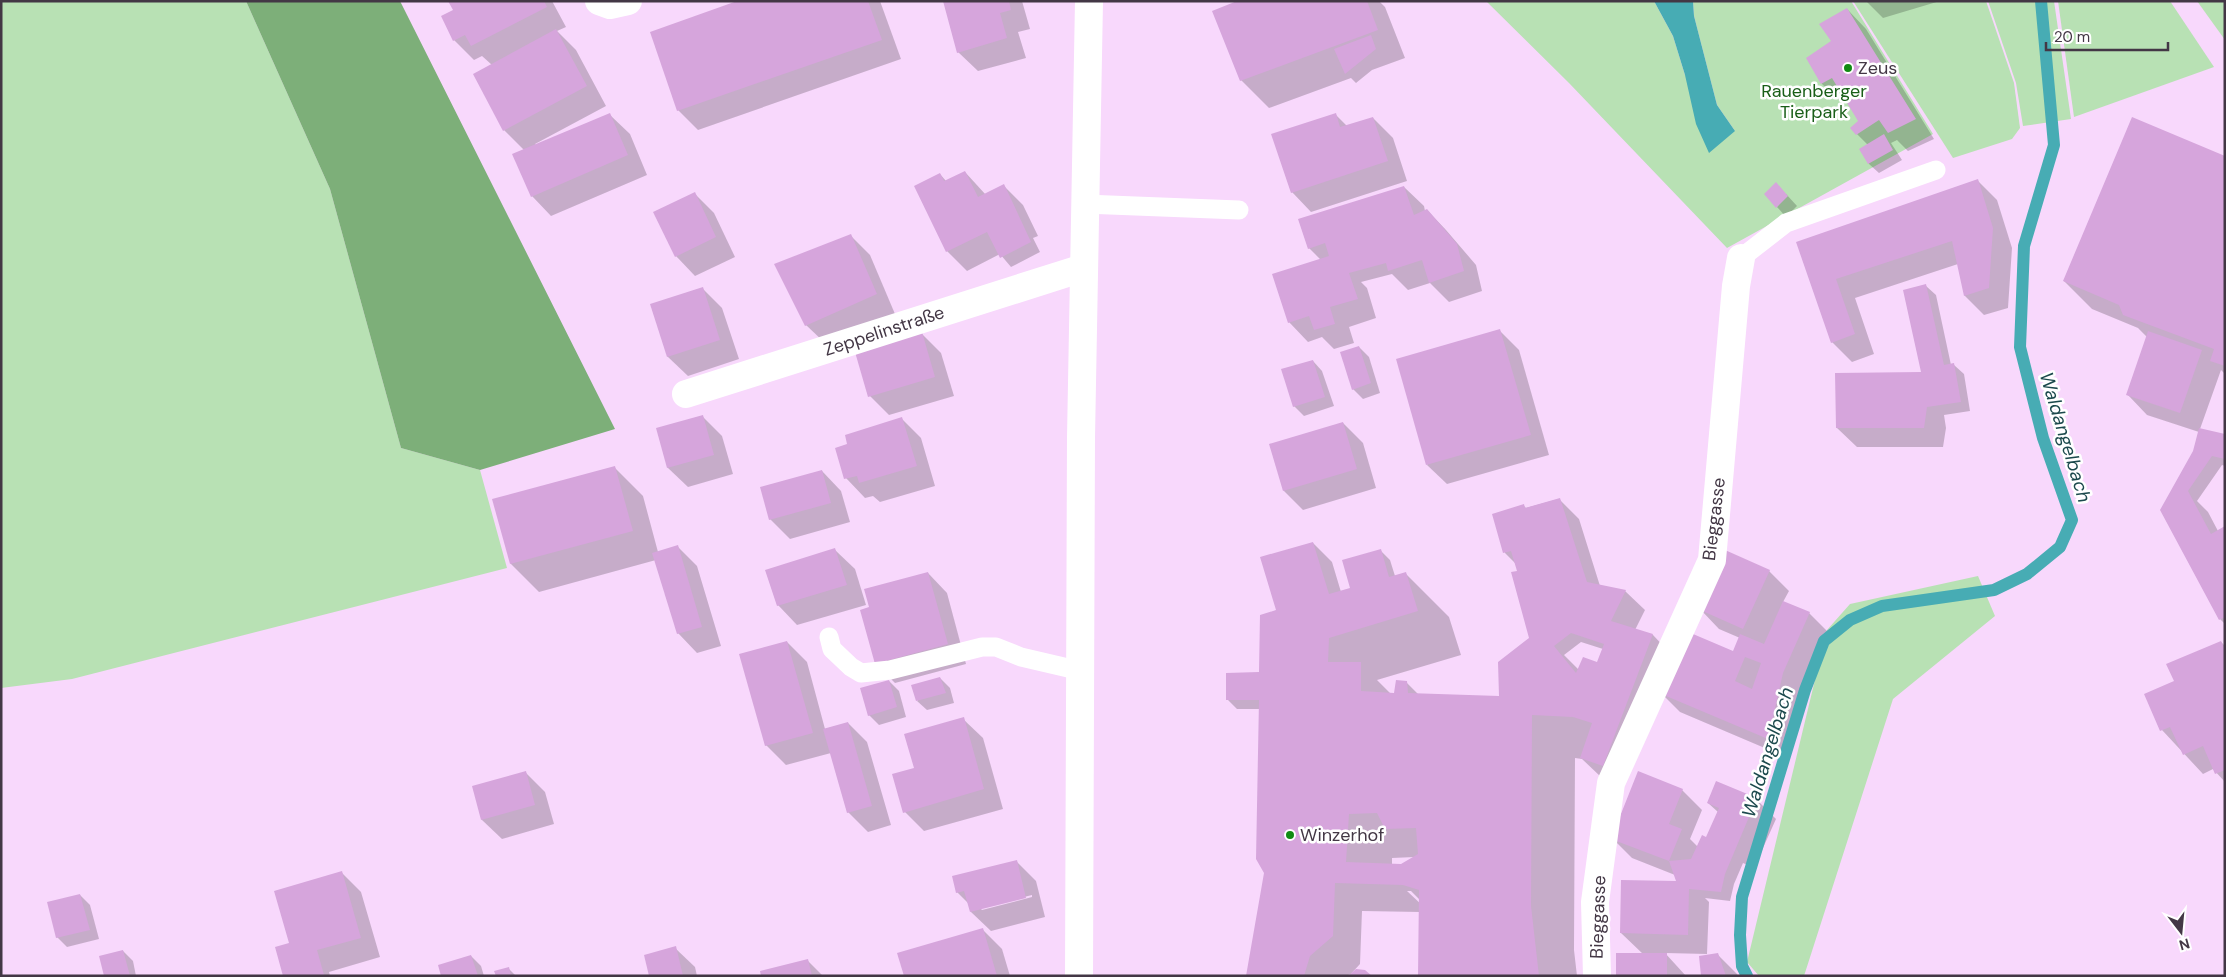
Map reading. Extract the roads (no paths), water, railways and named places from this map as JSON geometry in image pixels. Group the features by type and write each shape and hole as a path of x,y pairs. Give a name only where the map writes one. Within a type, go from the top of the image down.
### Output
{"street":[{"path":"600,1 610,5 628,1"},
{"path":"1079,976 1082,268 1089,1"},
{"name":"Bieggasse","path":"1597,976 1595,902 1611,783 1712,560 1736,286 1742,258"},
{"name":"Zeppelinstraße","path":"686,394 1082,268"}],"lane":[{"name":"Bieggasse","path":"1742,258 1786,223 1936,170"},
{"path":"1084,204 1239,210"},
{"path":"829,637 832,649 860,673 890,670 982,647 996,647 1021,657 1080,671"}],"waterway":[{"name":"Waldangelbach","path":"1747,976 1742,966 1740,935 1742,897 1805,690 1824,641 1850,620 1882,606 1994,590 2027,574 2060,547 2072,520 2043,438 2020,347 2024,246 2054,145 2041,1"}],"place":[{"name":"Zeus","path":"1848,68"},
{"name":"Winzerhof","path":"1290,835"}],"park label":[{"name":"Rauenberger Tierpark","path":"1814,101"}]}
